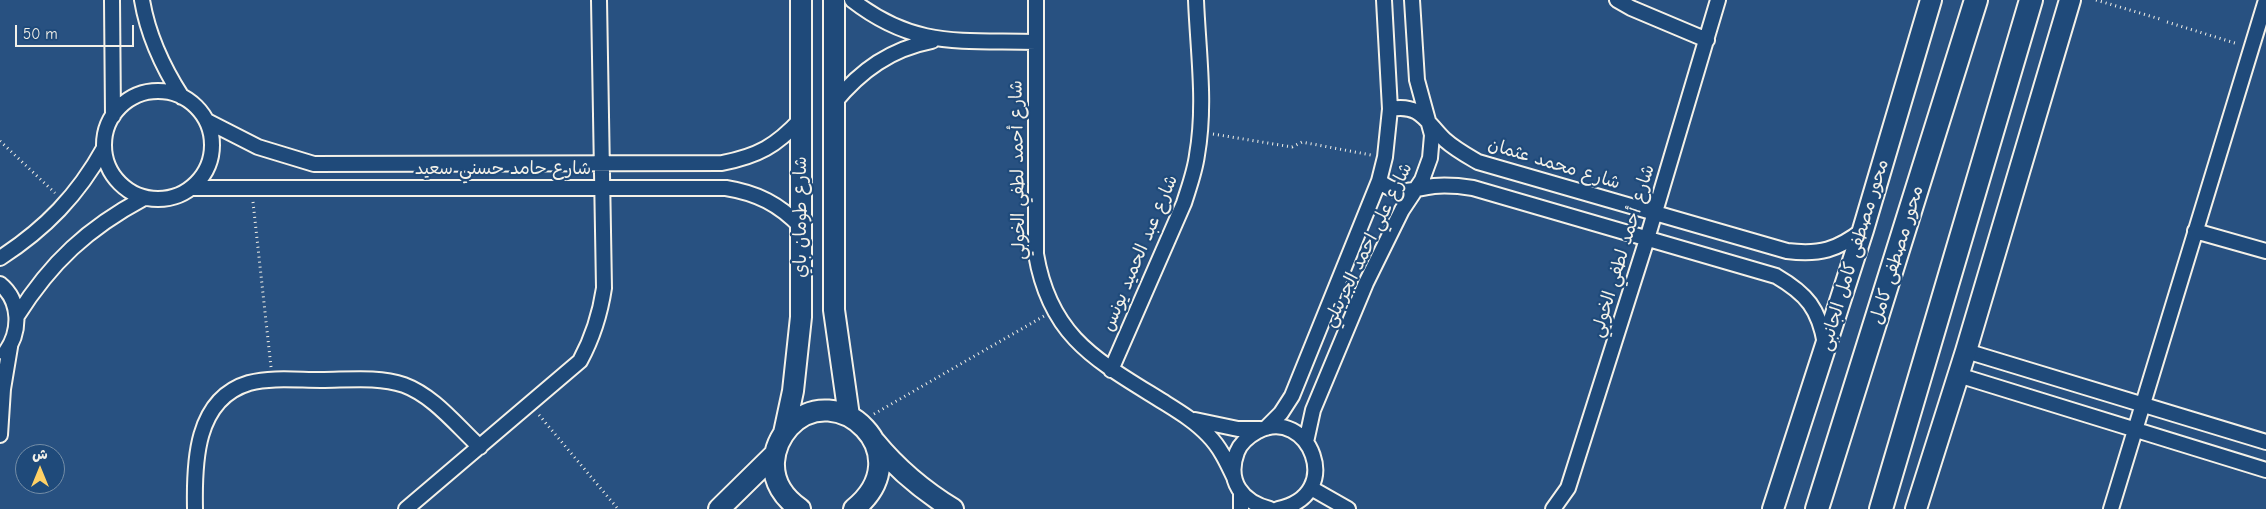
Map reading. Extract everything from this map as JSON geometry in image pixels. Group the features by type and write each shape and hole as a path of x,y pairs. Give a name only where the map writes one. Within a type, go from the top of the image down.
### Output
{"main road":[{"name":"محور مصطفى كامل","path":"1817,509 1976,0"},
{"path":"1881,509 2031,0"}],"street":[{"path":"112,0 113,116"},
{"path":"142,0 145,20 154,47 166,72 182,97"},
{"path":"406,509 580,361 592,338 600,314 604,288 599,0"},
{"name":"شارع طومان باي","path":"774,455 784,433 794,391 801,317 801,0"},
{"name":"شارع طومان باي","path":"834,0 834,310 854,419"},
{"path":"852,0 892,26 915,35 939,40 1036,42"},
{"name":"شارع أحمد لطفي الخولي","path":"1036,0 1036,254 1040,278 1053,311 1075,340 1111,370 1190,419 1208,435 1218,448 1242,494"},
{"name":"شارع عبد الحميد يونس","path":"1111,370 1184,203 1192,179 1200,132 1201,103 1196,0"},
{"name":"شارع علي احمد الجريتلي","path":"1234,477 1234,462 1239,447 1249,436 1264,428 1281,413 1298,384 1379,181 1390,109 1384,0"},
{"name":"شارع علي احمد الجريتلي","path":"1306,442 1313,410 1366,283 1402,210 1427,170 1430,158 1432,147 1430,124 1422,101 1418,80 1412,0"},
{"path":"1617,0 1707,40"},
{"name":"شارع أحمد لطفي الخولي","path":"1553,509 1568,488 1647,238 1718,0"},
{"name":"محور مصطفى كامل الجانبى","path":"1773,509 1863,230 1930,0"},
{"path":"1916,509 1966,351 2070,0"},
{"path":"2111,509 2266,0"},
{"path":"834,103 850,84 869,67 891,54 914,45 939,40"},
{"path":"151,92 167,92 182,97 192,103 206,121 212,134 212,150 209,164 202,177 192,188 169,198 144,198 128,191 116,179 107,164 104,148 106,131 113,116 123,104 136,96 151,92"},
{"name":"شارع محمد عثمان","path":"1390,109 1408,108 1424,116 1444,139 1460,152 1478,162 1787,251 1808,253 1828,250 1846,242 1863,230"},
{"name":"شارع حامد حسني سعيد","path":"206,121 258,147 314,164 722,163 745,158 766,150 785,136 801,119"},
{"path":"0,258 31,236 66,204 81,186 104,148"},
{"path":"1379,181 1396,191 1454,186 1473,188 1776,276 1796,287 1811,304 1818,317 1826,346"},
{"name":"شارع حامد حسني سعيد","path":"192,188 726,188 747,192 768,200 786,212 801,227"},
{"path":"17,316 45,276 71,247 94,228 144,198"},
{"path":"2195,231 2266,251"},
{"path":"0,284 10,295 17,316 3,389 0,434"},
{"path":"0,358 10,347"},
{"path":"1966,351 2266,442"},
{"path":"1958,375 2266,470"},
{"path":"195,509 197,462 201,432 211,411 227,395 248,384 273,380 380,380 404,385 425,396 480,447"},
{"path":"784,433 792,424 813,413 831,412 854,419 904,474 924,492 953,509"},
{"name":"شارع أحمد لطفي الخولي","path":"1190,419 1213,425 1280,427 1292,431 1306,442"},
{"path":"854,509 872,491 877,479 878,453 874,441"},
{"path":"1286,508 1303,499 1311,488 1316,475 1316,462 1306,442"},
{"path":"719,509 774,455"},
{"path":"774,455 777,482 792,504 800,509"},
{"path":"1311,488 1348,509"},
{"path":"1241,509 1242,494"},
{"path":"1242,494 1256,506 1270,509"}],"path":[{"path":"2096,0 2160,19"},
{"path":"2167,22 2251,48"},
{"path":"1200,132 1292,147 1302,142 1384,157"},
{"path":"0,141 66,204"},
{"path":"252,189 273,380"},
{"path":"854,419 1053,311"},
{"path":"530,405 618,509"}]}
